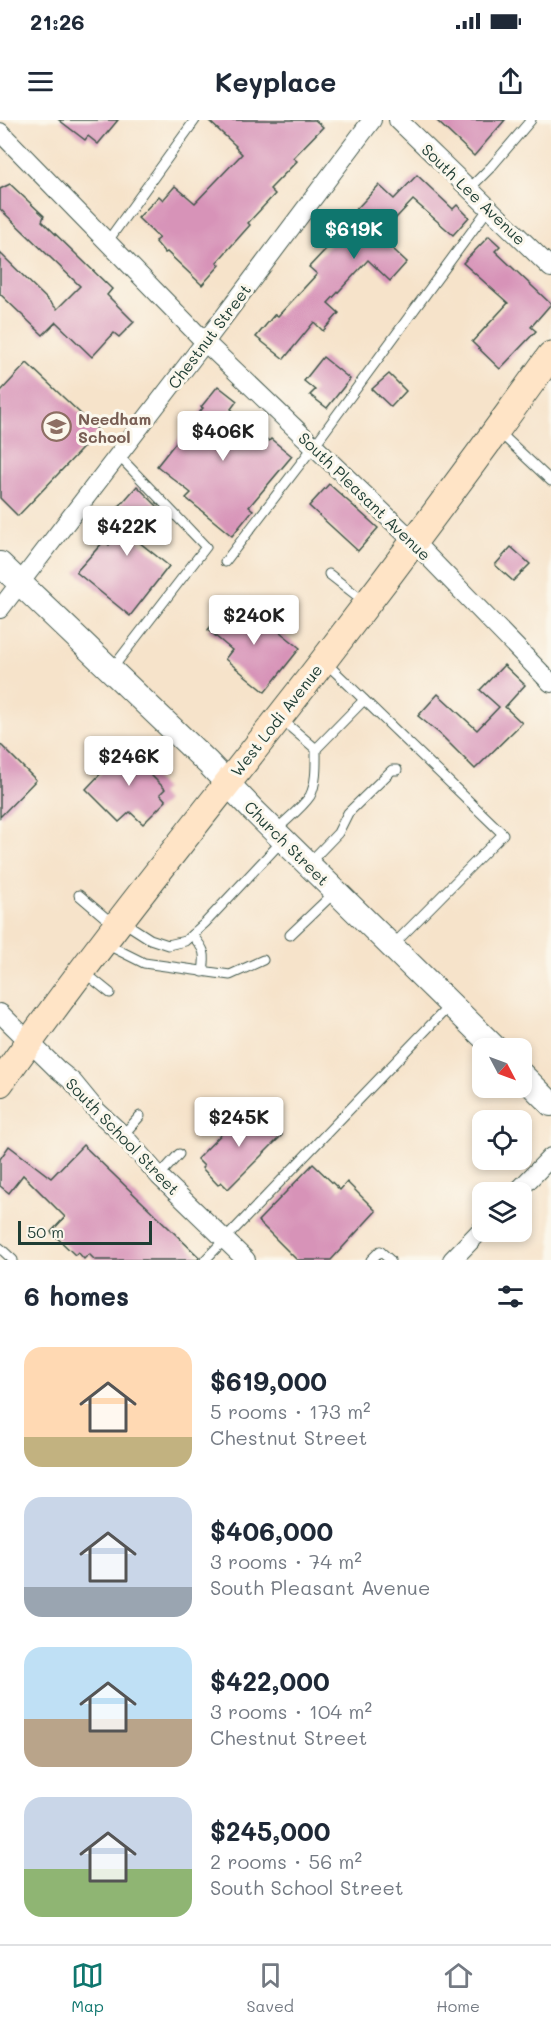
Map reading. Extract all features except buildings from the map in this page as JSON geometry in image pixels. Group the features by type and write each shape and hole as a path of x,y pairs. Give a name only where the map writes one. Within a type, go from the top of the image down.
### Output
{"main road":[{"name":"West Lodi Avenue","path":"0,1083 227,782 367,603 551,355"}],"street":[{"name":"Chestnut Street","path":"0,609 372,120"},
{"name":"South Lee Avenue","path":"398,120 551,268"},
{"name":"South Pleasant Avenue","path":"0,132 205,342 413,541 551,682"},
{"name":"Church Street","path":"0,564 227,782 485,1038"},
{"name":"South School Street","path":"0,1013 73,1082 96,1110 123,1135 159,1176 246,1260"},
{"path":"532,1085 551,1104"},
{"path":"527,1182 551,1157"},
{"path":"452,1260 472,1239"}],"lane":[{"path":"107,242 195,120"},
{"path":"469,189 531,120"},
{"path":"225,562 314,446 489,208"},
{"path":"497,430 551,481"},
{"path":"111,670 206,547 118,455"},
{"path":"329,574 367,603"},
{"path":"323,661 503,834 392,946"},
{"path":"114,930 168,945 185,941 192,935 205,923 279,836 310,796 314,785 316,749 364,700"},
{"path":"279,717 316,749"},
{"path":"308,864 338,833 348,813 392,770 397,770"},
{"path":"290,935 336,891"},
{"path":"79,895 144,963 230,975 263,960"},
{"path":"192,935 203,948 205,957 203,972"},
{"path":"83,971 110,993"},
{"path":"205,1260 451,1004"},
{"path":"123,1135 140,1116"},
{"path":"159,1176 179,1155"},
{"path":"0,1248 13,1260"},
{"path":"371,1260 380,1251 390,1260"}],"place":[{"name":"Needham School","path":"57,427"}]}
